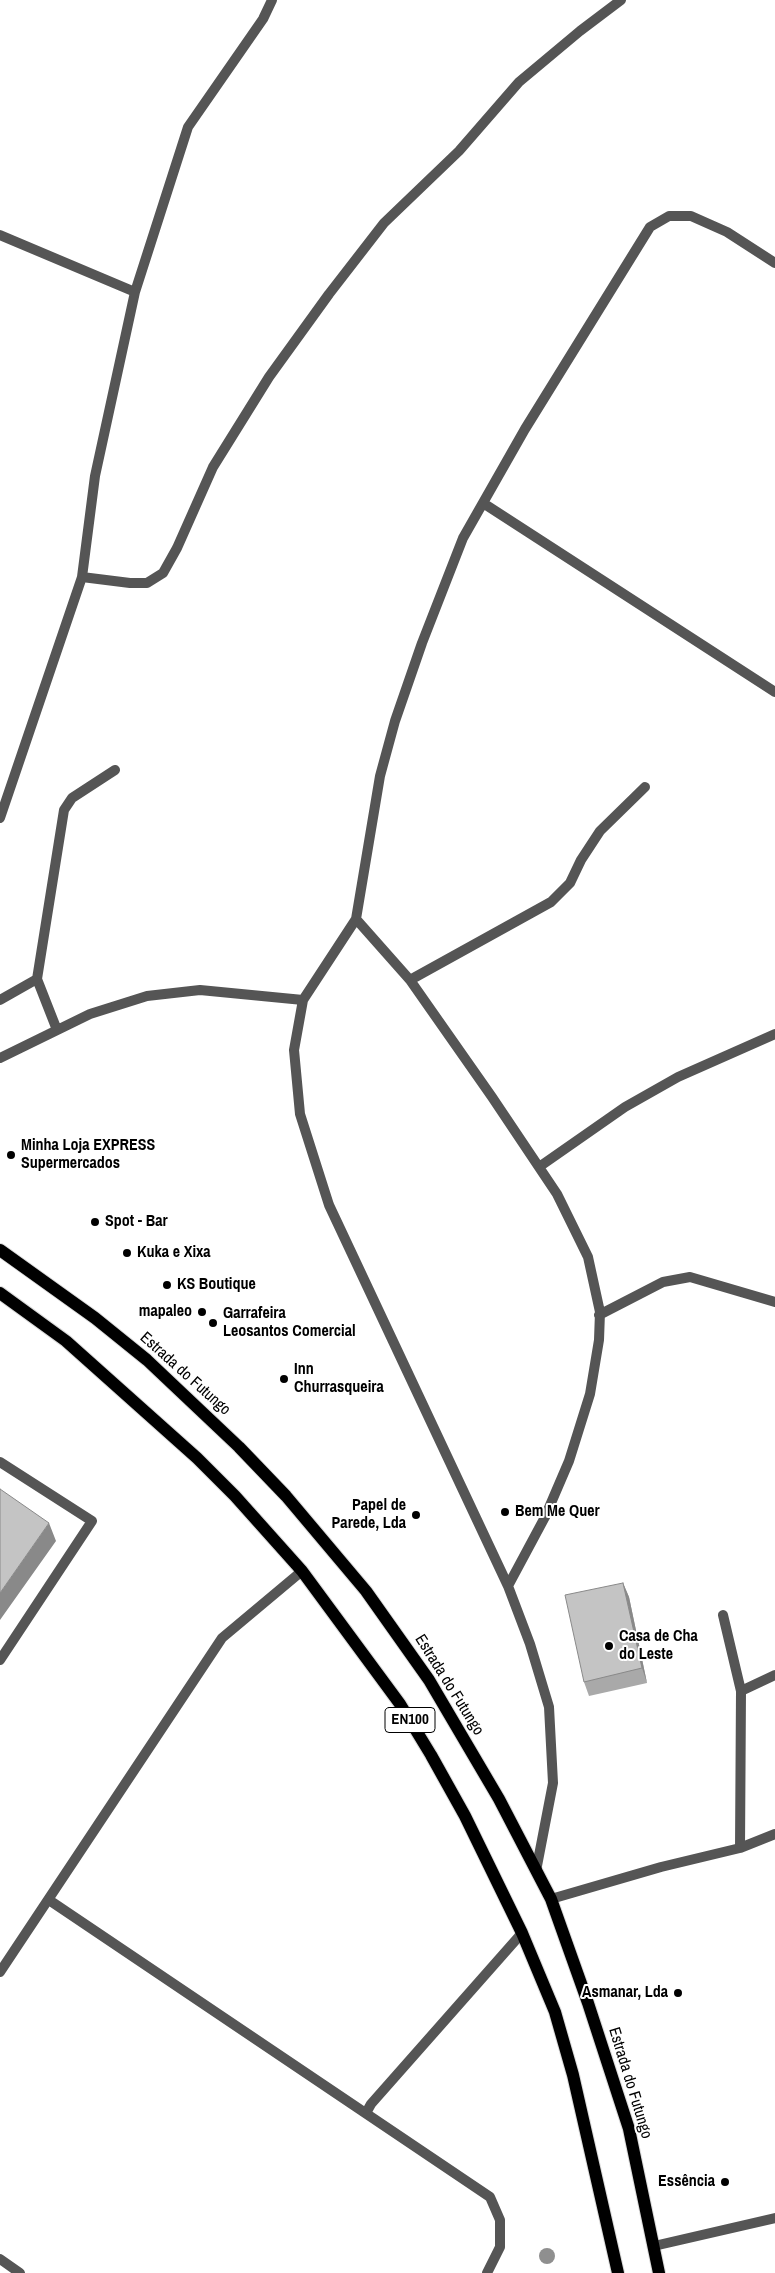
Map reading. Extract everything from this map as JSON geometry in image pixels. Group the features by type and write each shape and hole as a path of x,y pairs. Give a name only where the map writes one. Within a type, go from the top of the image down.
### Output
{"main road":[{"name":"Estrada do Futungo","path":"0,1250 95,1318 147,1360 194,1402 286,1496 366,1591 429,1680 499,1799 551,1899 630,2129 659,2273"},
{"name":"EN100","path":"0,1293 66,1341 198,1458 235,1496 302,1570 400,1704 432,1755 465,1816 522,1933 555,2012 573,2075 618,2273"}],"street":[{"path":"0,818 82,577 95,476 136,292 188,127 263,19 272,0"},
{"path":"82,577 130,583 147,583 163,573 177,548 213,467 269,377 329,294 384,224 459,151 519,82 580,31 621,0"},
{"path":"536,1871 554,1783 549,1708 530,1644 508,1586 329,1205 300,1114 294,1050 304,1000 356,918 380,776 395,721 422,643 463,538 524,430 650,228 669,216 691,216 726,232 775,263"},
{"path":"0,235 136,292"},
{"path":"483,503 775,692"},
{"path":"57,1030 37,979 64,810 72,798 115,770"},
{"path":"410,980 551,902 570,883 581,860 600,831 645,787"},
{"path":"356,918 410,980 539,1167 557,1194 588,1258 599,1315 599,1340 590,1394 569,1461 545,1516 508,1586"},
{"path":"0,1000 37,979"},
{"path":"0,1058 90,1014 147,996 200,990 304,1000"},
{"path":"539,1167 624,1107 678,1078 775,1034"},
{"path":"599,1315 663,1282 690,1278 775,1302"},
{"path":"0,1462 92,1521 0,1660"},
{"path":"0,1972 222,1638 302,1570"},
{"path":"723,1615 741,1691 740,1848"},
{"path":"741,1691 775,1675"},
{"path":"551,1899 661,1867 740,1848 775,1834"},
{"path":"49,1900 490,2198 500,2220 500,2247 487,2273"},
{"path":"366,2113 371,2104 522,1933"},
{"path":"654,2246 775,2218"},
{"path":"0,2259 20,2273"}],"building":[{"path":"0,1489 49,1523 0,1593"},
{"name":"Casa de Cha do Leste","path":"623,1583 642,1668 584,1682 565,1595"}],"place":[{"name":"Minha Loja EXPRESS Supermercados","path":"11,1155"},
{"name":"Spot - Bar","path":"95,1222"},
{"name":"Kuka e Xixa","path":"127,1253"},
{"name":"KS Boutique","path":"167,1285"},
{"name":"mapaleo","path":"202,1312"},
{"name":"Garrafeira Leosantos Comercial","path":"213,1323"},
{"name":"Inn Churrasqueira","path":"284,1379"},
{"name":"Bem Me Quer","path":"505,1512"},
{"name":"Papel de Parede, Lda","path":"416,1515"},
{"name":"Casa de Cha do Leste","path":"609,1646"},
{"name":"Asmanar, Lda","path":"678,1993"},
{"name":"Essência","path":"725,2182"}]}
